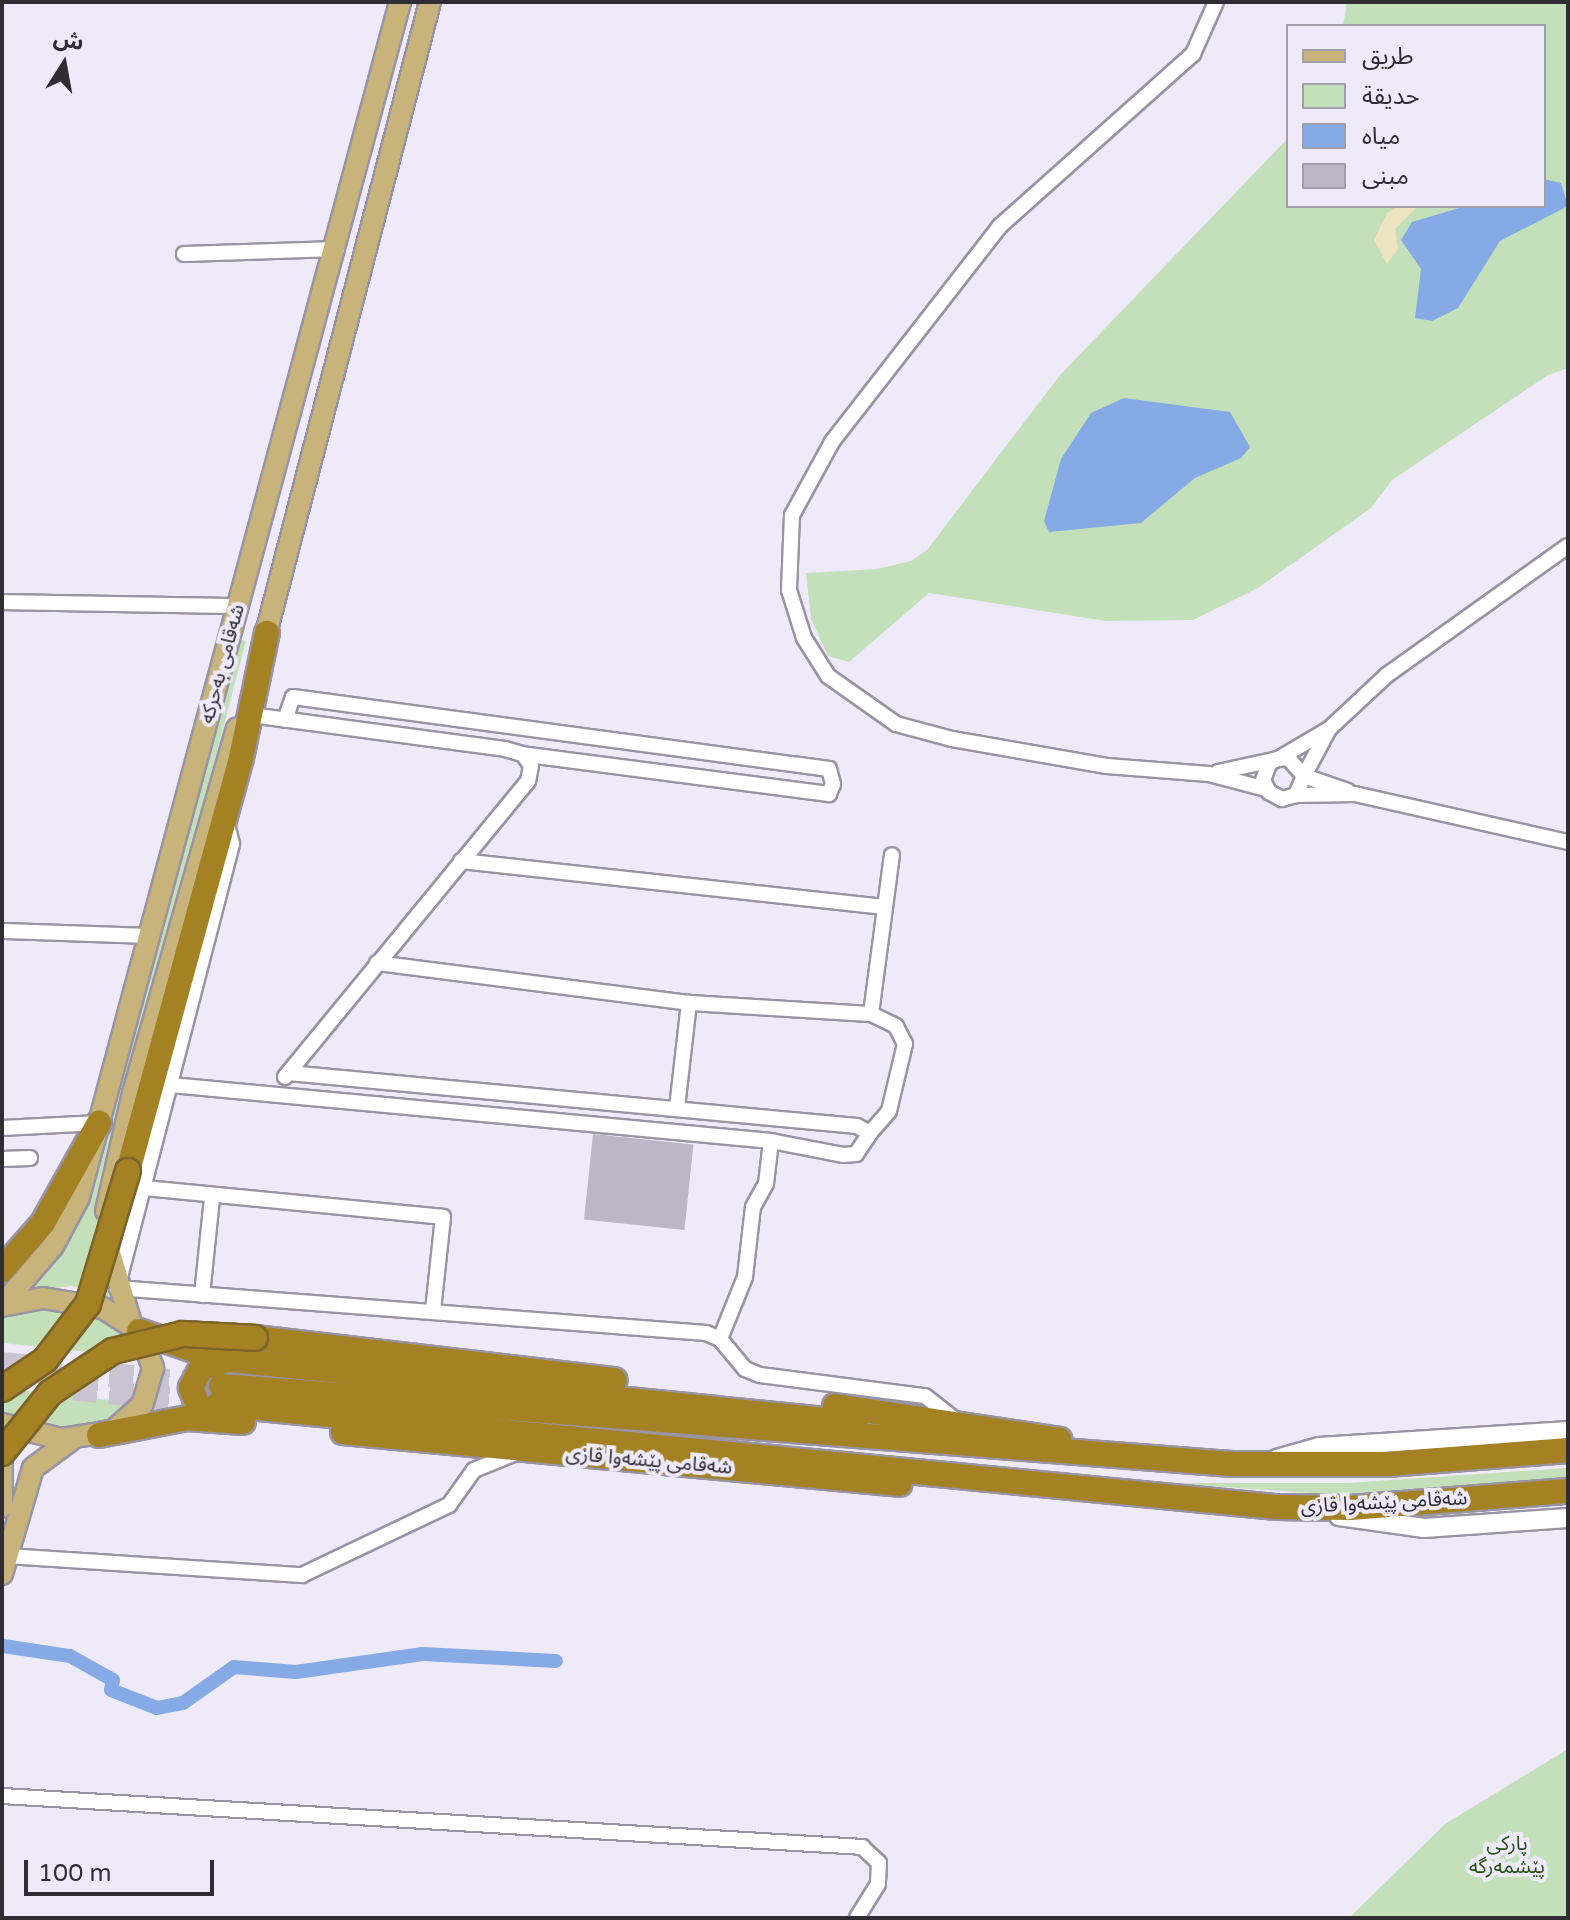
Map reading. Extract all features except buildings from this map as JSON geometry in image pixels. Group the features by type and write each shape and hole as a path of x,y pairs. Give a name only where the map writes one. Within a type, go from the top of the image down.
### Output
{"highway":[{"path":"2,1389 45,1360 88,1304 136,1180 251,715 267,633"},
{"path":"2,1270 43,1223 99,1123"},
{"name":"شەقامی پێشەوا قازی","path":"135,1327 232,1360 1097,1447 1237,1464"},
{"path":"2,1454 50,1393 113,1351 182,1334 255,1338 958,1422 1097,1447"},
{"path":"232,1360 201,1368 192,1392 202,1411 236,1421"},
{"name":"شەقامی پێشەوا قازی","path":"1558,1442 1387,1464 1237,1464 220,1395 1277,1507 1350,1508 1568,1491"},
{"name":"شەقامی پێشەوا قازی","path":"90,1436 164,1421 236,1421 969,1489 1200,1499"}],"main road":[{"name":"شەقامی بەحرکە","path":"2,1305 68,1222 99,1123 337,249 400,2"},
{"name":"شەقامی بەحرکە","path":"135,1327 117,1288 106,1236 110,1192 179,926 267,633 430,2"},
{"name":"شەقامی پێشەوا قازی","path":"2,1305 28,1298 68,1299 135,1327"},
{"path":"4,1565 33,1468 62,1442 125,1423 148,1396 152,1358 135,1327"},
{"name":"شەقامی پێشەوا قازی","path":"2,1424 41,1437 90,1436"},
{"path":"2,1454 2,1507"},
{"path":"1277,1507 1424,1528 1568,1518"}],"street":[{"path":"391,2 400,2"},
{"path":"1216,2 1193,54 978,249 912,344 832,442 792,515 787,554 794,616 811,651 843,691 876,714 964,741 1107,766 1209,774 1266,789 1277,798 1355,794"},
{"path":"184,254 337,249"},
{"path":"1266,789 1265,772 1278,759 1329,729 1387,675 1568,546"},
{"path":"2,602 238,606"},
{"path":"251,715 285,720 523,754 829,794 833,784 829,769 293,697 285,720"},
{"path":"1296,795 1329,729"},
{"path":"278,1092 288,1073 528,781 531,766 523,754"},
{"path":"1209,774 1278,759 1293,760 1304,776 1355,794 1568,842"},
{"path":"224,820 232,844 171,1085 136,1180 117,1288 433,1311 720,1339"},
{"path":"871,1014 892,855"},
{"path":"461,861 885,907"},
{"path":"2,931 150,936"},
{"path":"171,1085 278,1092 771,1141 843,1155 856,1154 889,1111 905,1044 896,1026 871,1014 689,1003 377,963"},
{"path":"677,1108 689,1003"},
{"path":"288,1073 857,1126 870,1133"},
{"path":"2,1128 99,1123"},
{"path":"720,1339 745,1277 753,1207 766,1184 771,1141"},
{"path":"2,1159 30,1158"},
{"path":"136,1180 212,1198 443,1217 433,1311"},
{"path":"202,1295 212,1198"},
{"path":"720,1339 731,1359 760,1375 925,1396 958,1422"},
{"path":"4,1565 302,1575 449,1505 474,1470 523,1450"},
{"path":"2,1796 862,1847 879,1863 878,1884 857,1918"}],"green space":[{"path":"1347,2 1568,2 1568,368 1548,375 1392,480 1371,508 1258,588 1193,620 1106,621 929,593 849,662 828,656 811,619 806,573 877,569 911,561 927,550 1060,375 1286,140 1286,208 1546,208 1546,24 1343,24"},
{"path":"238,639 246,641 100,1198 98,1247 117,1299 72,1286 24,1291 77,1228 92,1189"},
{"path":"72,1307 128,1328 147,1358 2,1343 2,1315"},
{"path":"2,1388 135,1403 124,1417 104,1424 53,1428 2,1413"},
{"path":"1568,1468 1568,1478 1342,1495 1162,1483 1348,1483"},
{"name":"پارکی پێشمەرگە","path":"1568,1749 1568,1918 1349,1918 1445,1824"}],"sand":[{"path":"1396,208 1416,208 1395,229 1398,249 1387,264 1374,240 1387,213"}],"water":[{"path":"1546,179 1561,183 1568,206 1500,241 1458,308 1432,321 1415,318 1421,269 1401,240 1412,222 1459,208 1546,208"},
{"path":"1124,398 1230,412 1250,447 1241,458 1195,478 1141,523 1049,532 1044,521 1061,459 1091,413"}],"waterway":[{"path":"3,1646 70,1656 113,1680 111,1690 157,1708 183,1703 234,1667 296,1672 423,1654 556,1661"}],"tunnel":[{"path":"2,1364 211,1385"},
{"path":"2,1381 214,1403"}]}
